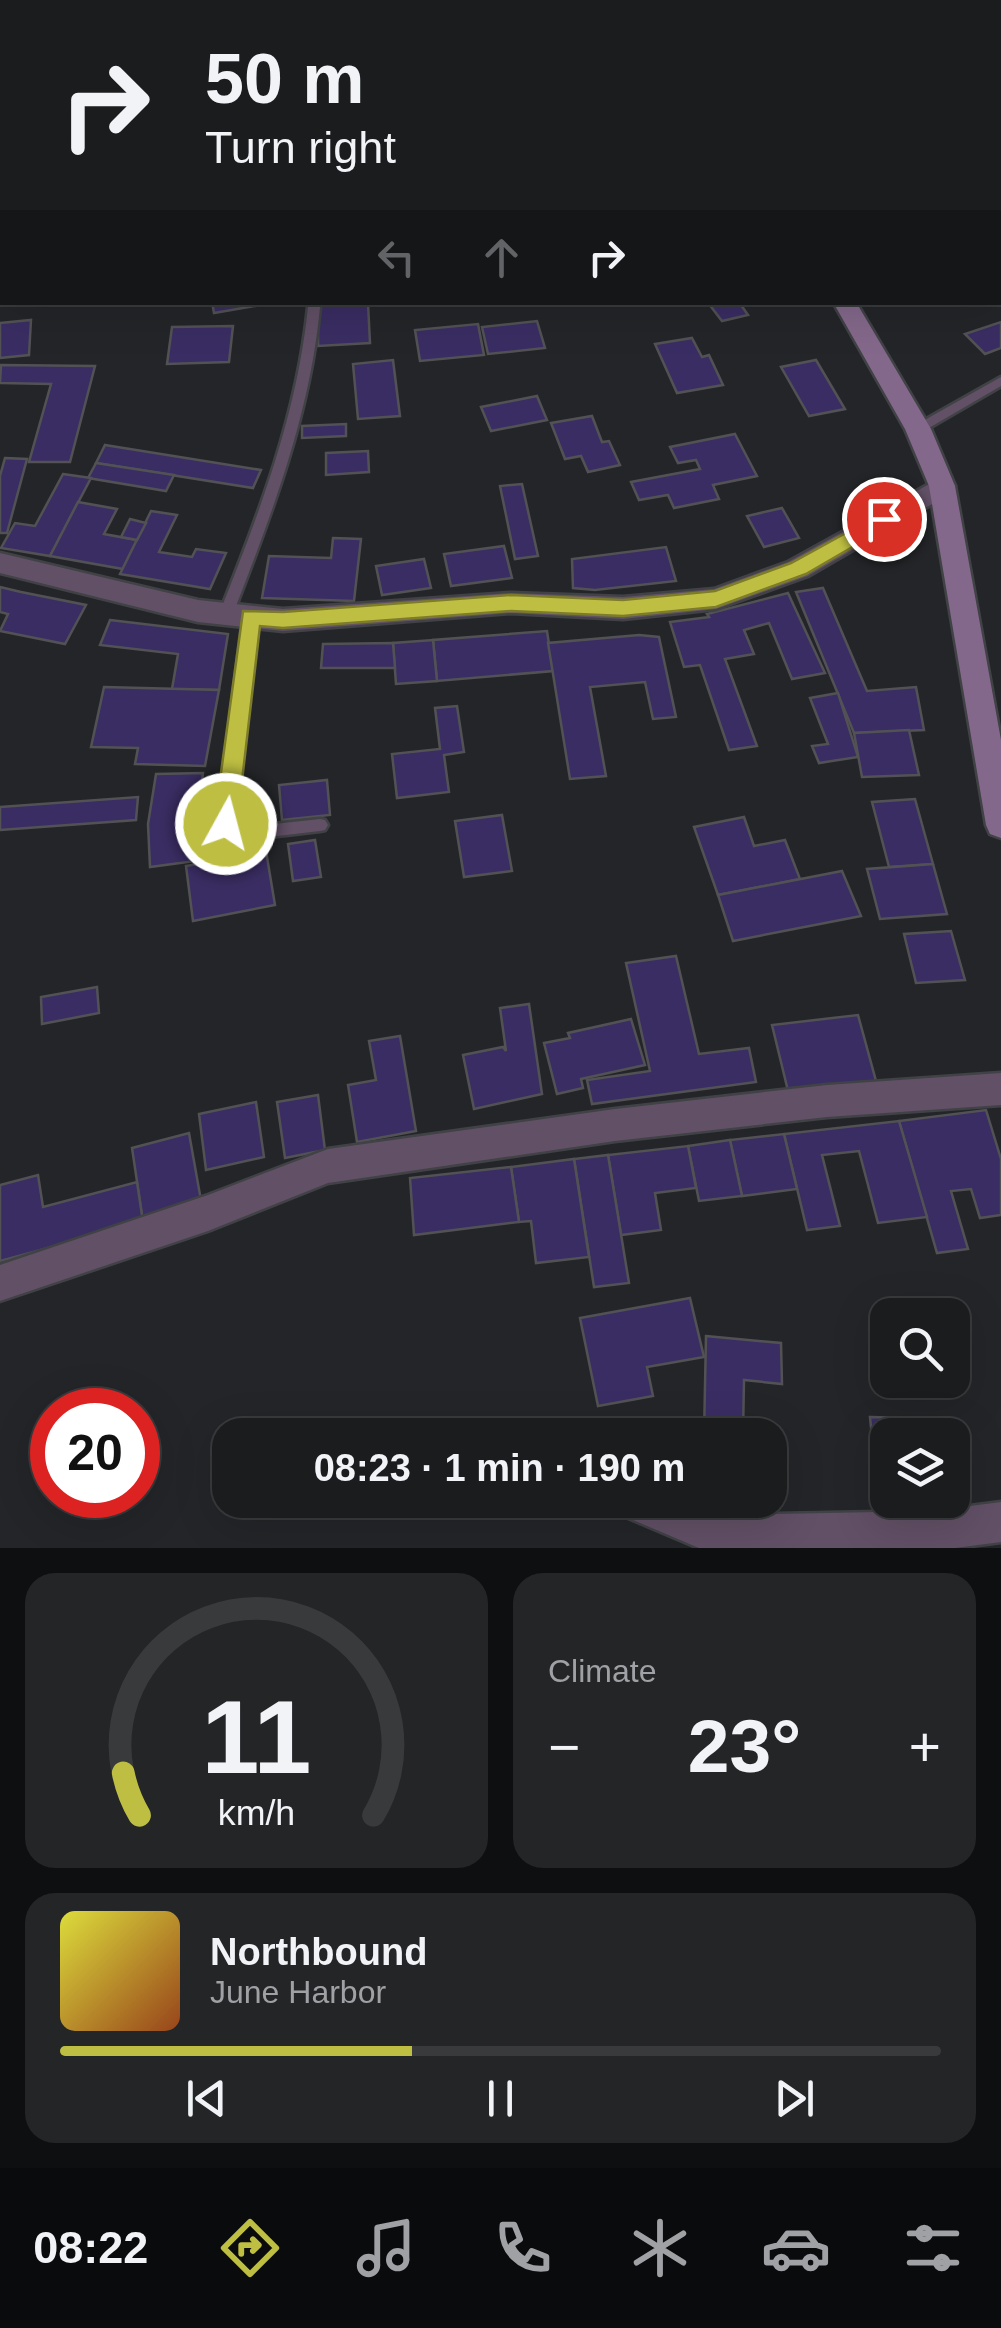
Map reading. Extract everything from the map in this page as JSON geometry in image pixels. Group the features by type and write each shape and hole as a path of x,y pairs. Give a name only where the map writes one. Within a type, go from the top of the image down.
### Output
{"main road":[{"path":"846,305 918,429 942,486 1001,824"}],"street":[{"path":"0,563 198,611 283,620 511,603 623,608 716,599 798,569 942,486"},
{"path":"0,1283 208,1213 328,1166 712,1114 1001,1089"},
{"path":"676,1518 716,1535 932,1532 1001,1522"}],"lane":[{"path":"314,307 311,360 238,616 226,824 236,835 320,825"},
{"path":"918,429 1001,380"}],"building":[{"path":"213,305 261,305 214,313"},
{"path":"368,305 370,343 318,346 318,306"},
{"path":"710,305 741,305 748,315 722,321"},
{"path":"31,320 29,355 0,358 0,323"},
{"path":"537,321 545,348 488,354 482,327"},
{"path":"1001,322 1001,348 985,354 965,334"},
{"path":"478,324 484,355 420,361 415,330"},
{"path":"233,326 229,362 167,364 172,327"},
{"path":"692,338 702,357 709,355 723,385 677,393 655,344"},
{"path":"393,360 400,416 358,419 353,364"},
{"path":"816,360 845,409 809,416 781,367"},
{"path":"1,365 95,366 70,462 29,462 51,384 0,383"},
{"path":"537,396 547,420 491,431 481,407"},
{"path":"592,416 602,442 609,441 620,465 588,472 581,456 565,459 551,423"},
{"path":"346,424 346,436 302,438 302,426"},
{"path":"735,434 757,476 713,485 719,499 674,508 668,495 639,500 631,482 700,469 696,460 678,463 670,447"},
{"path":"105,445 261,470 253,488 96,463"},
{"path":"368,451 369,472 326,475 326,453"},
{"path":"5,458 27,459 7,533 0,533 0,476"},
{"path":"96,463 174,475 166,491 88,478"},
{"path":"63,474 91,478 50,556 1,548 15,523 35,526"},
{"path":"522,484 538,556 515,559 500,486"},
{"path":"78,502 117,509 104,534 137,540 123,569 50,556"},
{"path":"782,508 799,538 764,547 747,516"},
{"path":"151,511 177,515 159,552 192,557 196,549 226,553 210,589 120,574"},
{"path":"130,519 146,523 137,540 121,537"},
{"path":"333,538 361,539 354,601 262,598 269,556 331,558"},
{"path":"504,546 512,578 451,586 444,554"},
{"path":"666,547 676,581 595,590 573,588 572,559"},
{"path":"424,559 431,588 382,595 376,566"},
{"path":"0,587 86,605 65,644 0,631 8,614 0,612"},
{"path":"823,588 867,691 916,687 924,730 854,733 796,592"},
{"path":"788,593 825,673 792,679 769,623 744,630 754,654 725,659 757,746 729,750 700,665 684,667 670,622 709,617 707,614"},
{"path":"110,620 228,634 219,690 172,689 178,654 100,645"},
{"path":"547,631 553,671 437,681 433,640"},
{"path":"639,635 659,637 676,717 653,719 645,682 590,687 606,776 570,779 548,643"},
{"path":"433,640 437,681 396,684 393,643"},
{"path":"393,643 395,668 321,668 323,644"},
{"path":"104,687 219,690 205,766 135,764 138,748 91,747"},
{"path":"838,693 858,757 819,763 812,746 828,744 810,698"},
{"path":"457,706 464,752 444,755 449,792 397,798 392,754 440,749 435,708"},
{"path":"909,730 919,775 862,777 854,733"},
{"path":"203,773 197,818 201,817 203,860 150,867 148,824 156,774"},
{"path":"327,780 330,815 282,820 279,785"},
{"path":"138,797 136,820 0,830 0,807"},
{"path":"915,799 933,864 889,867 872,802"},
{"path":"502,815 512,871 464,877 455,821"},
{"path":"744,817 754,846 785,840 800,879 718,895 694,827"},
{"path":"315,840 321,877 293,881 288,844"},
{"path":"266,851 275,905 193,921 186,866"},
{"path":"933,864 947,914 880,919 867,869"},
{"path":"842,871 861,916 733,941 718,895"},
{"path":"951,931 965,980 916,983 904,934"},
{"path":"676,956 699,1054 749,1048 756,1082 592,1104 587,1080 650,1071 626,963"},
{"path":"97,987 99,1013 42,1024 41,997"},
{"path":"529,1004 542,1094 474,1109 463,1055 503,1047 506,1051 500,1008"},
{"path":"858,1015 876,1081 788,1091 772,1025"},
{"path":"631,1019 645,1065 581,1079 583,1088 557,1094 544,1043 570,1038 568,1033"},
{"path":"400,1036 416,1131 357,1142 348,1085 376,1080 369,1041"},
{"path":"318,1095 325,1150 285,1158 277,1102"},
{"path":"256,1102 264,1157 206,1170 199,1114"},
{"path":"986,1110 1001,1159 1001,1215 980,1218 971,1189 951,1191 968,1249 937,1253 899,1121"},
{"path":"899,1121 927,1217 878,1223 859,1151 822,1155 840,1226 807,1230 784,1134"},
{"path":"189,1133 202,1206 143,1222 132,1148"},
{"path":"784,1134 797,1189 742,1196 730,1140"},
{"path":"730,1140 742,1196 699,1201 688,1146"},
{"path":"688,1146 696,1188 655,1193 661,1230 621,1235 608,1155"},
{"path":"608,1155 629,1283 594,1287 574,1159"},
{"path":"574,1159 589,1257 536,1263 531,1221 519,1222 511,1167"},
{"path":"511,1167 519,1222 414,1235 410,1178"},
{"path":"38,1175 43,1207 137,1182 143,1222 0,1261 0,1185"},
{"path":"690,1298 704,1357 647,1367 653,1396 598,1406 580,1318"},
{"path":"706,1336 781,1343 782,1384 744,1380 743,1418 704,1418"}],"route":[{"path":"226,824 250,617 283,620 511,603 623,608 716,599 798,569 884,519"}]}
